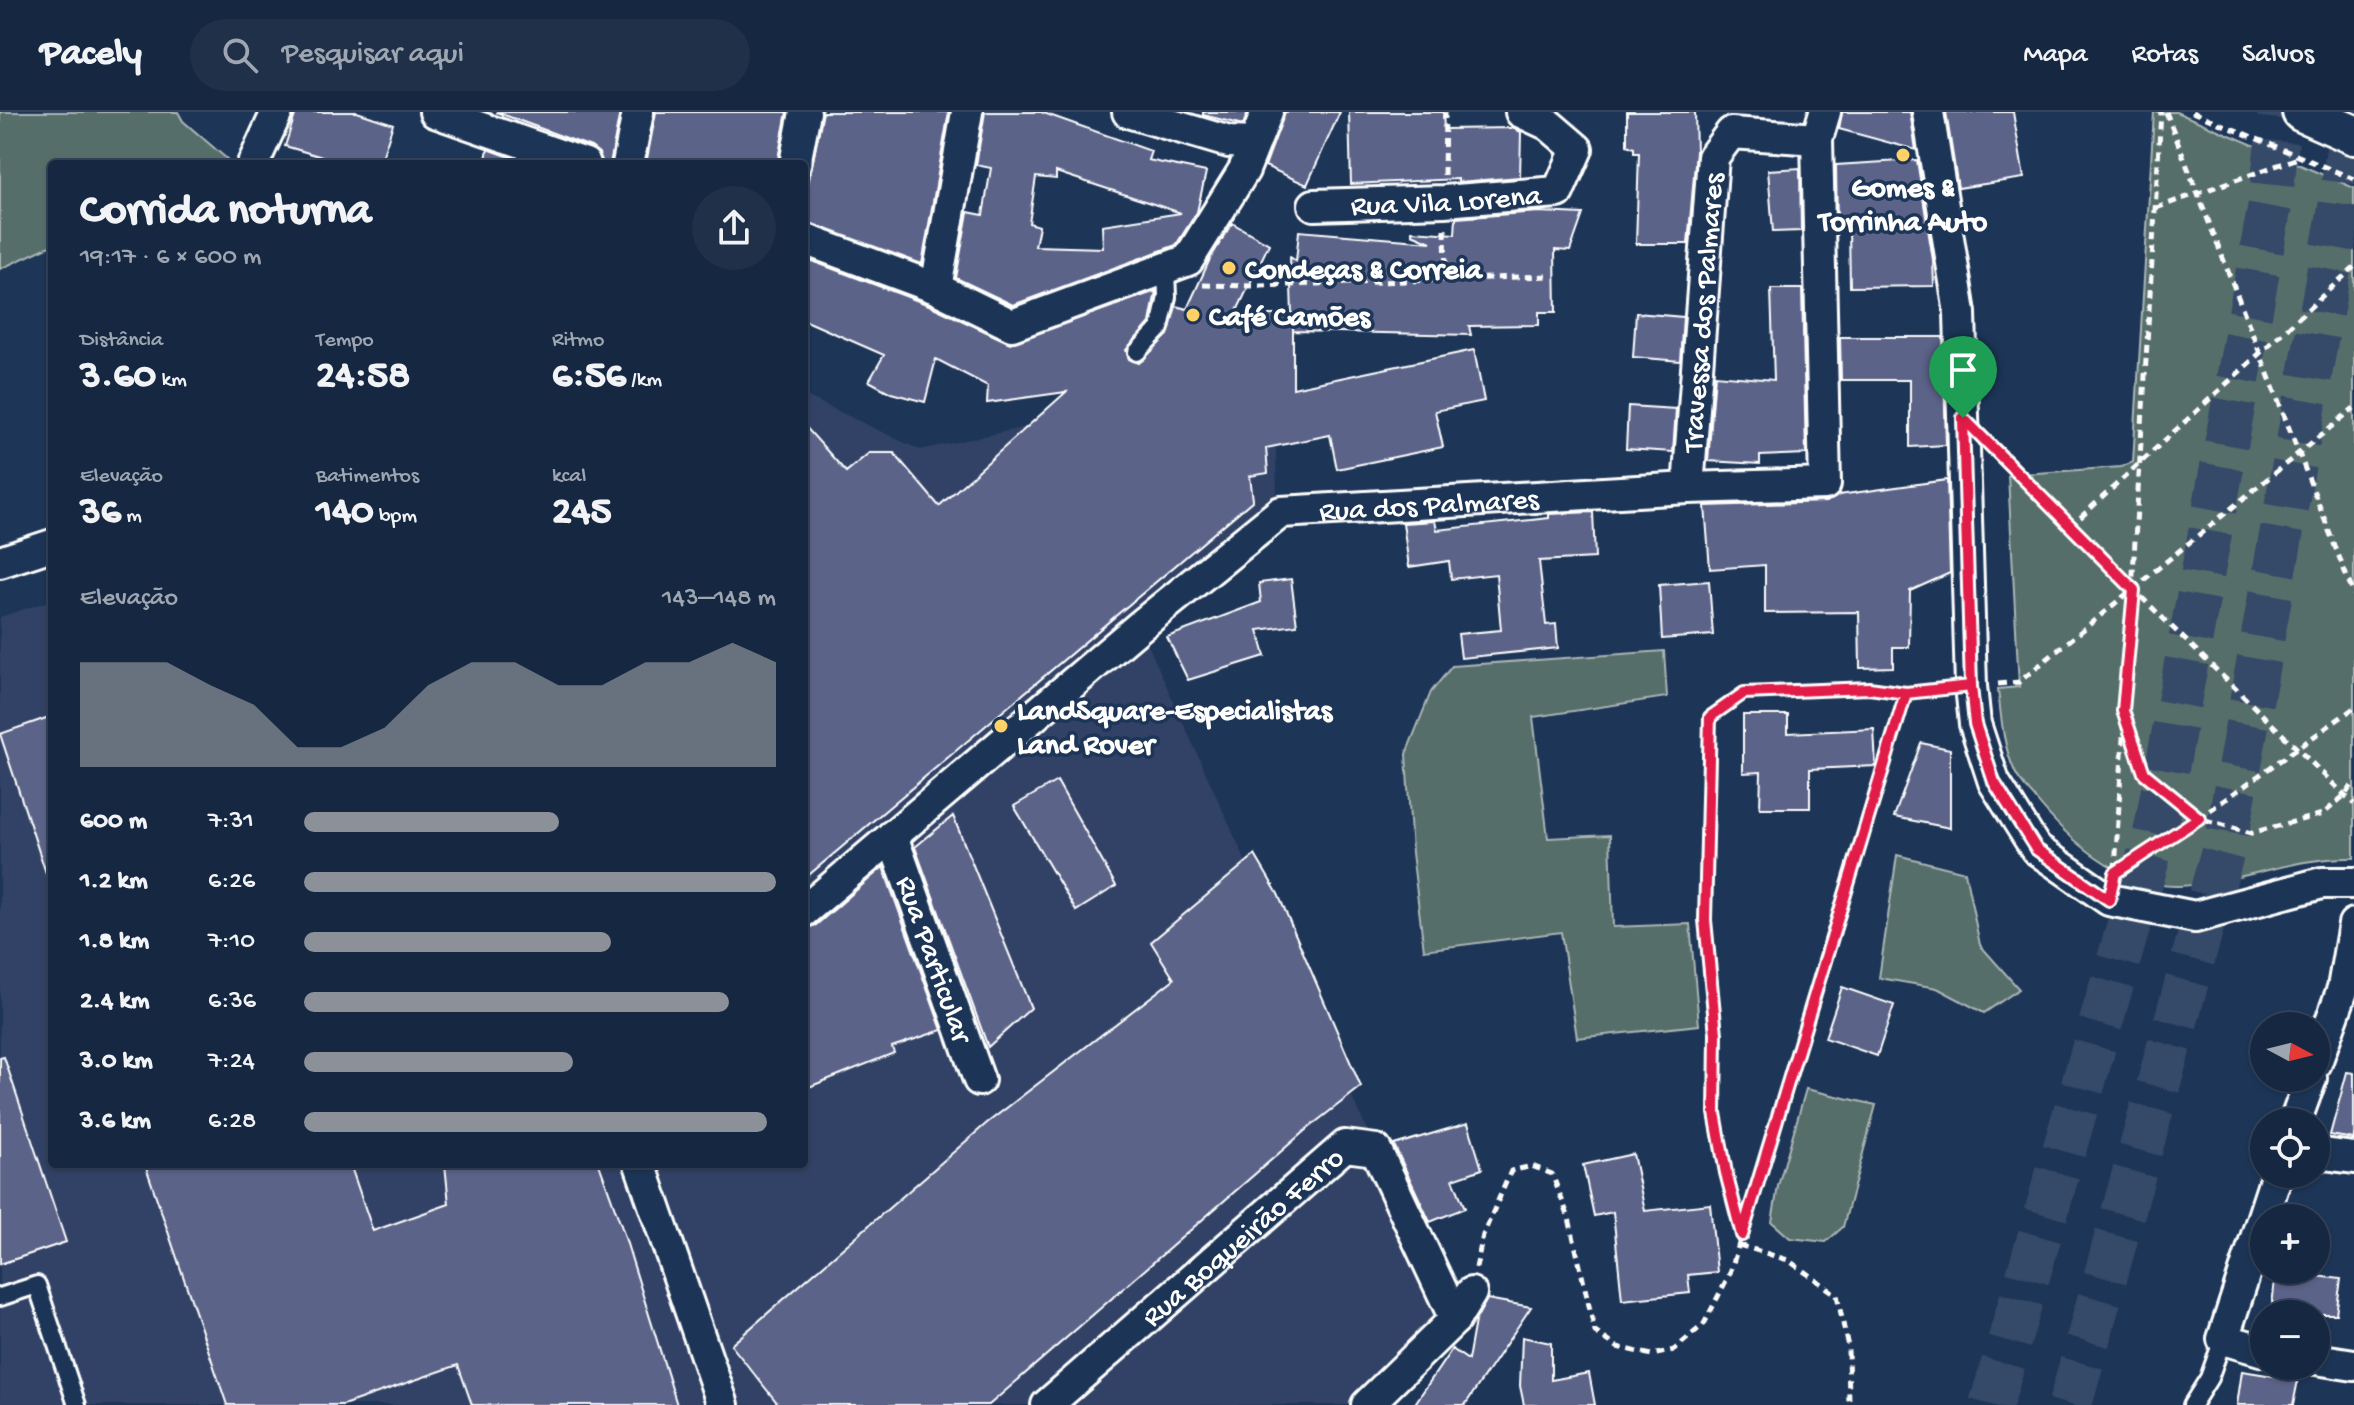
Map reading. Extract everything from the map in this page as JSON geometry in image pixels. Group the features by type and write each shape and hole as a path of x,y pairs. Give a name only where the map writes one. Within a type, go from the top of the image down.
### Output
{"street":[{"path":"255,160 277,112"},
{"path":"435,112 470,117 575,160"},
{"path":"629,160 638,112"},
{"path":"796,160 805,112"},
{"path":"936,288 967,112"},
{"path":"1128,112 1229,142 1254,143"},
{"path":"808,240 936,288 1012,325 1188,260 1244,170 1267,112"},
{"name":"Rua Vila Lorena","path":"1314,205 1444,201 1558,192 1577,149 1549,125 1521,112"},
{"path":"1928,112 1960,313 1971,686 1975,724 1994,782 2036,849 2112,886 2195,917 2322,883 2354,883"},
{"path":"2302,112 2354,135"},
{"name":"Travessa dos Palmares","path":"1688,488 1713,157 1731,133 1821,126"},
{"name":"Rua dos Palmares","path":"808,908 1140,626 1281,512 1688,488 1825,484 1821,126"},
{"path":"0,562 48,546"},
{"name":"Rua Particular","path":"892,836 979,1080"},
{"path":"2330,1024 2343,988 2354,924"},
{"name":"Rua Boqueirão Ferro","path":"1047,1405 1345,1146 1376,1150 1455,1319"},
{"path":"2330,1155 2354,1158"},
{"path":"641,1168 723,1405"},
{"path":"2250,1347 2223,1339 2272,1188"},
{"path":"1367,1405 1455,1319 1471,1293"},
{"path":"2330,1361 2354,1365"}],"lane":[{"path":"1137,352 1160,328 1173,266"},
{"path":"0,1297 37,1285 77,1405"},
{"path":"2192,1405 2209,1378 2223,1339"}],"path":[{"path":"1445,112 1446,279"},
{"path":"2164,112 2354,595"},
{"path":"2112,886 2164,112"},
{"path":"2192,112 2354,179"},
{"path":"2156,208 2302,157"},
{"path":"1173,266 1191,285 1260,286 1550,276"},
{"path":"2070,527 2354,267"},
{"path":"1742,1235 1715,1113 1716,1034 1705,920 1710,717 1744,693 1869,688 1906,693 2019,682 2354,408"},
{"path":"1963,418 2354,804"},
{"path":"1471,1293 1483,1235 1511,1171 1532,1166 1552,1174 1569,1218 1595,1332 1617,1347 1652,1355 1674,1350 1704,1324 1730,1273 1739,1245 1906,693"},
{"path":"2112,886 2199,818 2354,708"},
{"path":"2123,711 2144,773 2199,818 2251,833 2323,814 2345,795 2354,782"},
{"path":"1739,1245 1788,1260 1837,1295 1848,1347 1849,1405"}],"shaded area":[{"path":"1274,373 1277,495 1140,627 1376,1150 1446,1341 1372,1405 0,1405 0,617 48,601 48,1168 808,1168 808,397 920,450"}],"green space":[{"path":"0,112 178,112 183,121 227,159 48,160 48,247 0,269"},
{"path":"2154,112 2176,112 2354,188 2354,858 2310,861 2179,886 2137,879 2116,869 2097,858 2046,812 2021,782 2011,762 2003,731 1998,689 2019,687 2008,475 2121,467 2133,462"},
{"path":"1664,651 1667,697 1533,717 1548,838 1610,835 1613,927 1690,924 1699,1025 1577,1038 1561,932 1424,950 1412,853 1406,754 1431,692 1452,666"},
{"path":"1897,855 1965,872 1980,945 2019,989 1984,1013 1937,988 1879,978"},
{"path":"1806,1089 1876,1105 1843,1227 1826,1242 1790,1238 1772,1222 1778,1186"}],"building":[{"path":"296,112 357,112 393,124 381,160 332,160 285,146"},
{"path":"496,112 620,112 611,160 602,160 599,153 591,147"},
{"path":"656,112 787,112 778,160 647,160"},
{"path":"823,112 949,112 922,264 808,222 808,185"},
{"path":"985,112 1041,112 1151,151 1148,160 1206,172 1197,212 1176,245 1013,305 956,278 968,212 983,215 991,168 976,165","holes":["1056,172 1181,213 1102,225 1103,248 1035,246 1039,226 1029,223 1036,177 1056,179"]},
{"path":"1203,112 1248,112 1243,125 1203,115"},
{"path":"1285,112 1340,112 1307,185 1265,166"},
{"path":"1349,112 1443,112 1444,129 1513,128 1521,132 1520,177 1458,182 1458,179 1351,184"},
{"path":"1627,112 1695,112 1696,152 1688,244 1636,244 1639,153 1634,153 1634,148 1627,145"},
{"path":"1842,112 1910,112 1916,150 1839,129"},
{"path":"1946,112 2013,112 2024,178 1958,188"},
{"path":"488,149 519,160 486,160"},
{"path":"1917,160 1933,260 1934,286 1850,287 1849,228 1837,228 1836,165"},
{"path":"1800,168 1801,231 1773,232 1768,170"},
{"path":"1539,212 1583,214 1570,251 1555,250 1556,312 1539,312 1539,325 1469,326 1471,335 1293,331 1293,388 1474,350 1484,401 1435,411 1443,447 1337,469 1330,435 1266,448 1268,473 1250,476 1253,500 808,876 808,429 846,472 869,453 894,453 939,506 1066,392 987,403 988,386 936,359 925,402 891,393 869,381 884,355 808,322 808,260 929,305 1010,343 1156,291 1150,323 1126,350 1129,359 1139,363 1168,335 1176,306 1187,309 1210,259 1232,223 1269,244 1235,315 1292,315 1290,257 1296,261 1299,231 1431,242 1412,234 1412,231 1455,234 1456,218"},
{"path":"1771,289 1802,289 1806,454 1760,456 1760,464 1708,461 1715,375 1774,380"},
{"path":"1636,313 1683,317 1680,361 1633,357"},
{"path":"1840,337 1943,337 1946,445 1910,447 1910,380 1841,380"},
{"path":"1628,406 1676,409 1673,452 1626,449"},
{"path":"1947,480 1950,573 1910,591 1909,647 1893,647 1893,667 1860,668 1859,612 1765,613 1765,565 1710,569 1705,506 1826,502 1839,495"},
{"path":"1593,512 1595,558 1539,561 1546,625 1556,624 1558,648 1461,658 1458,634 1501,630 1496,574 1451,579 1449,561 1409,567 1403,523 1435,521 1437,530 1549,518 1549,514"},
{"path":"1291,579 1297,625 1258,630 1265,656 1188,680 1167,637 1261,602 1259,583"},
{"path":"1709,581 1713,635 1662,639 1659,585"},
{"path":"1743,715 1788,715 1788,733 1874,729 1876,766 1810,769 1810,808 1760,808 1761,772 1743,773"},
{"path":"48,717 48,879 0,734"},
{"path":"1921,743 1950,749 1950,828 1894,817"},
{"path":"1057,781 1116,886 1076,911 1014,806"},
{"path":"953,816 1031,1008 988,1047 915,847"},
{"path":"1255,855 1278,894 1361,1087 1308,1128 989,1405 779,1405 731,1345 987,1123 1174,979 1151,942"},
{"path":"883,867 942,1030 892,1047 894,1053 808,1087 808,928 816,925"},
{"path":"1842,987 1894,1005 1877,1056 1825,1038"},
{"path":"4,1057 66,1242 0,1264 0,1058"},
{"path":"2347,1072 2354,1073 2354,1139 2330,1135"},
{"path":"1468,1123 1482,1169 1453,1179 1465,1208 1430,1222 1394,1145"},
{"path":"1633,1154 1645,1211 1710,1204 1717,1272 1688,1275 1690,1293 1622,1300 1613,1212 1594,1216 1583,1165"},
{"path":"146,1168 351,1168 373,1231 449,1204 445,1168 600,1168 677,1405 472,1405 458,1365 343,1405 227,1405"},
{"path":"2330,1278 2341,1279 2336,1314 2330,1314 2330,1300 2273,1300 2274,1284 2330,1284"},
{"path":"1487,1299 1531,1307 1465,1405 1414,1405 1452,1349 1468,1360 1475,1321"},
{"path":"1522,1337 1551,1343 1551,1380 1589,1373 1595,1405 1524,1405 1520,1386"},
{"path":"2242,1371 2250,1372 2250,1380 2298,1380 2293,1405 2237,1405"}],"tunnel":[{"path":"1991,1405 2155,834 2271,199 2280,112"},
{"path":"2070,1405 2227,836 2340,208 2353,112"}],"place":[{"name":"Gomes & Torrinha Auto","path":"1903,155"},
{"name":"Condeças & Correia","path":"1229,268"},
{"name":"Café Camões","path":"1193,315"},
{"name":"LandSquare-Especialistas Land Rover","path":"1001,726"}],"route":[{"path":"1963,418 1971,686 1906,693 1742,1235 1715,1113 1716,1034 1705,920 1710,717 1744,693 1869,688 1906,693 1971,686 1975,724 1994,782 2036,849 2109,900 2115,873 2199,818 2144,773 2123,711 2134,590 1963,418"}]}
